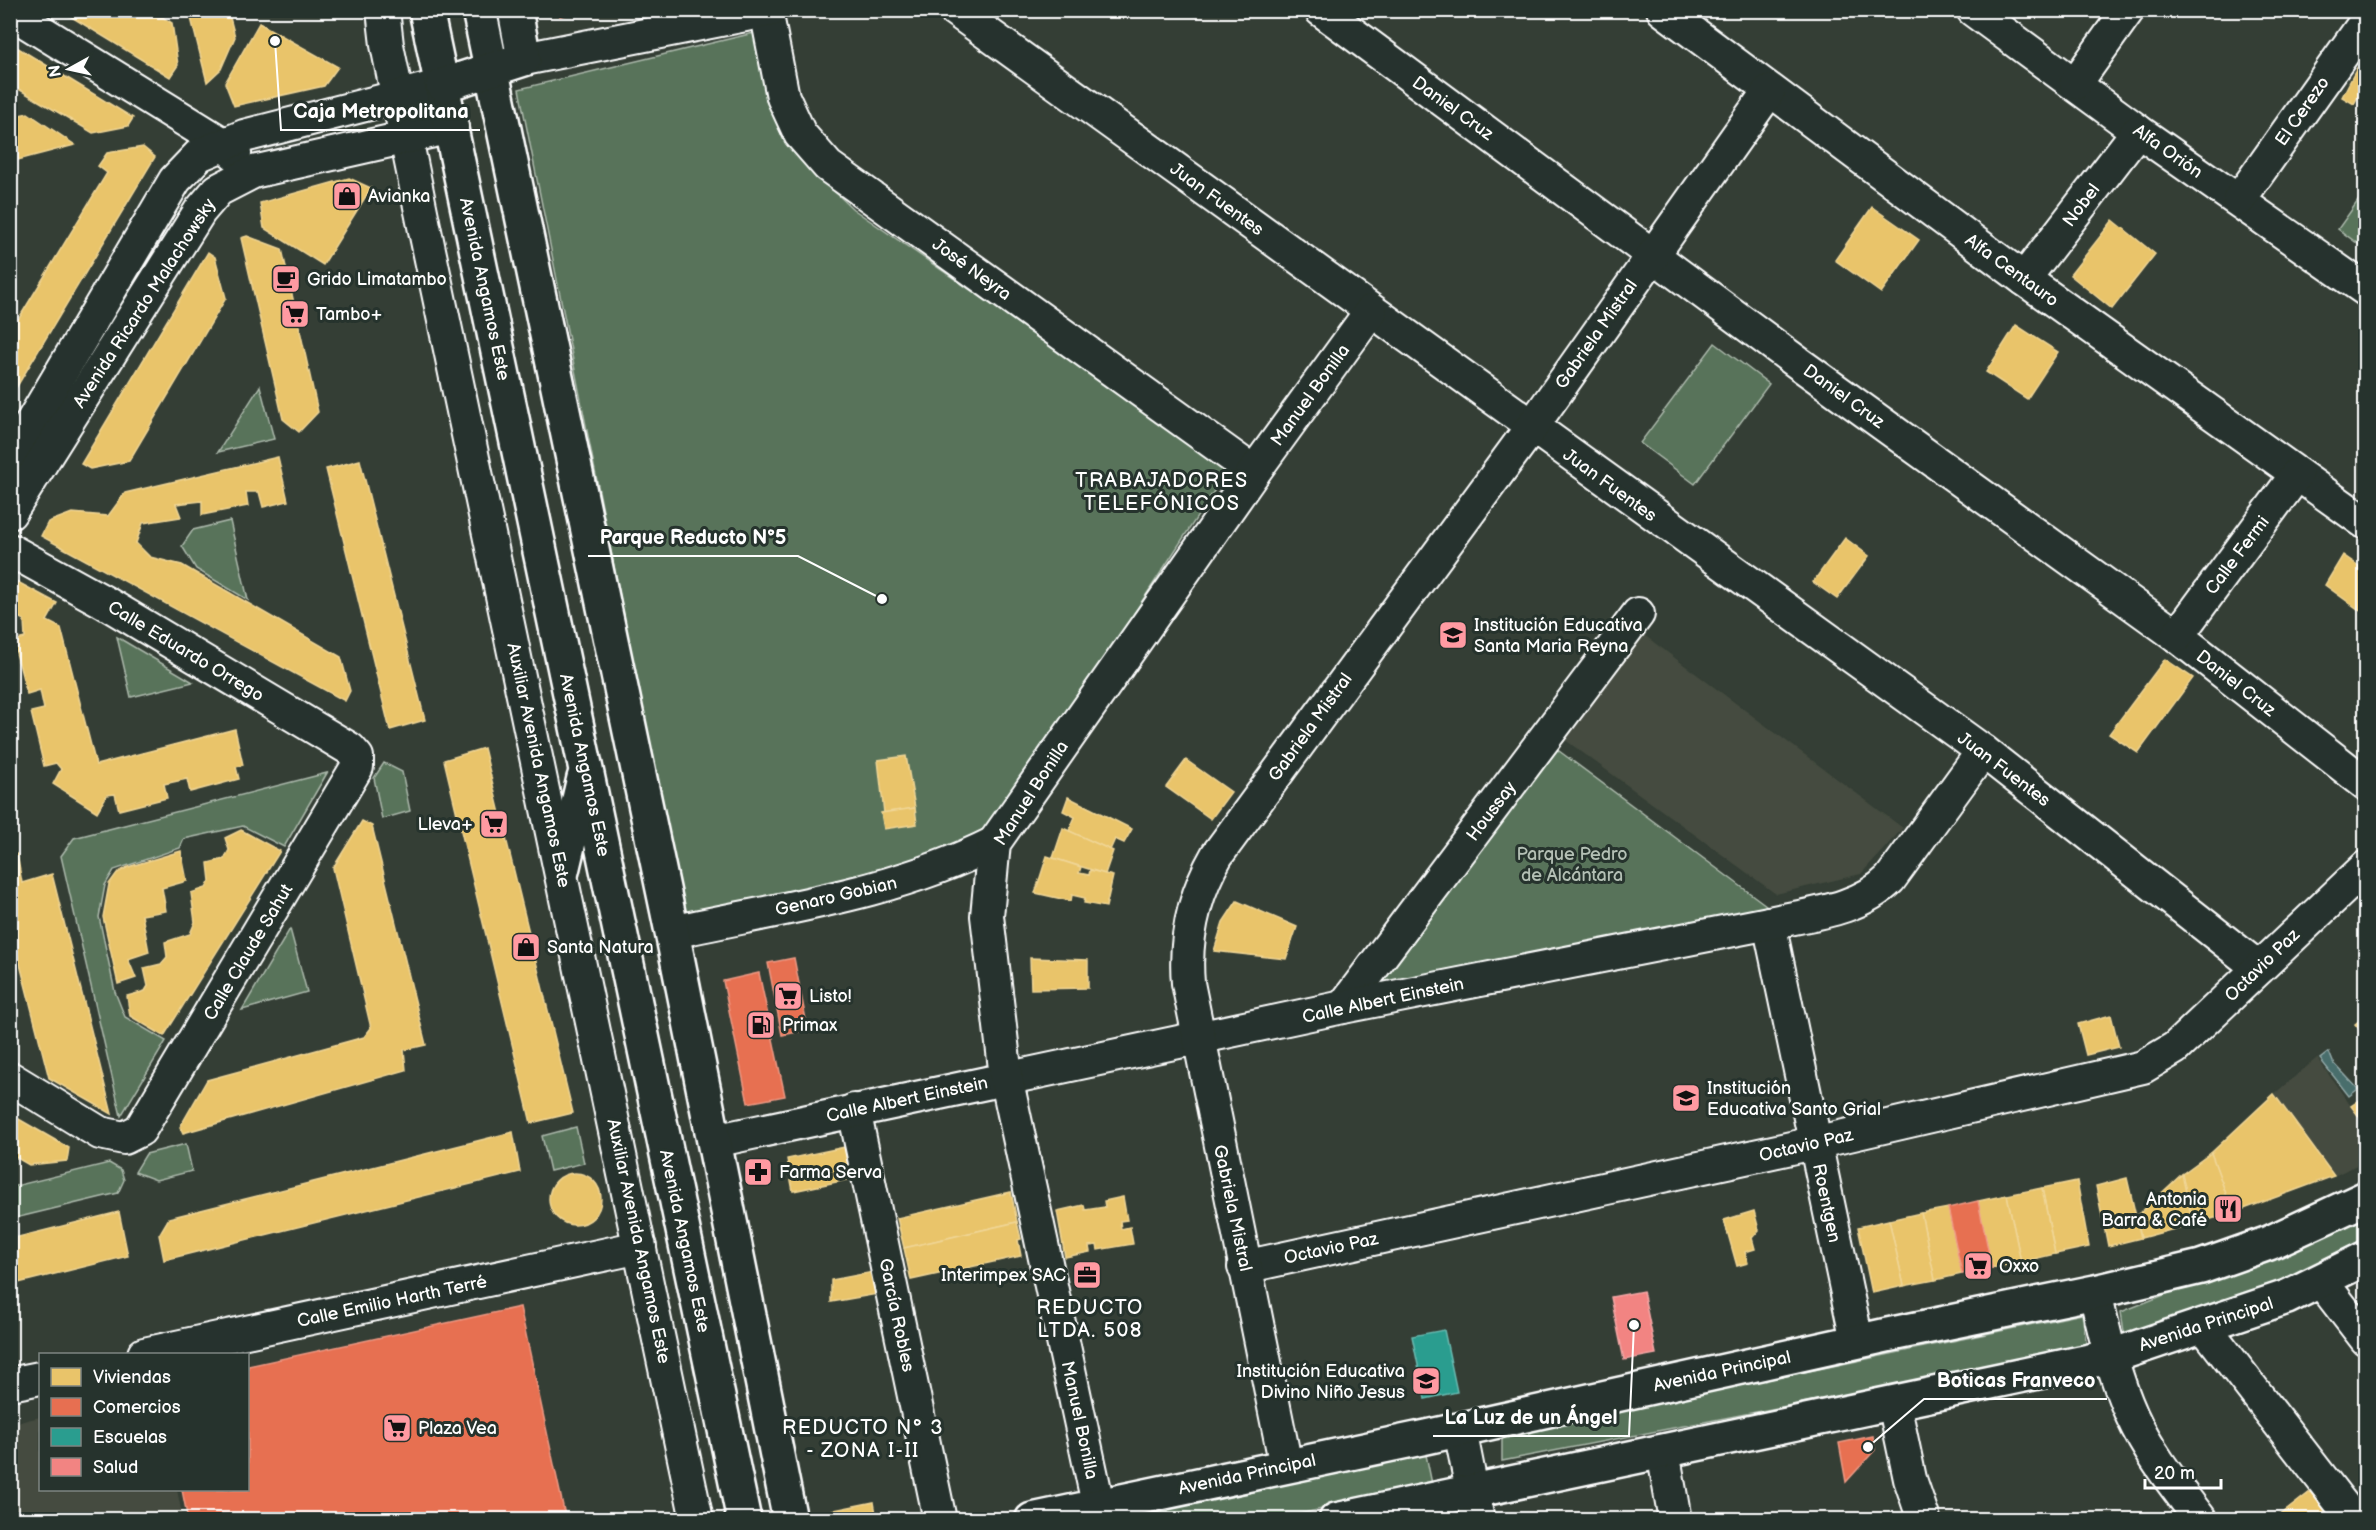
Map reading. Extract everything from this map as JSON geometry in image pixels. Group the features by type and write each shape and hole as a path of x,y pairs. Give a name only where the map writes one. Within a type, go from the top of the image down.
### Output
{"main road":[{"name":"Avenida Angamos Este","path":"426,10 744,1520"},
{"path":"479,10 672,932 790,1520"},
{"path":"515,10 524,59"},
{"name":"Avenida Ricardo Malachowsky","path":"443,85 524,59"},
{"path":"452,127 492,70"},
{"path":"562,871 586,770"},
{"name":"Avenida Principal","path":"1032,1520 1098,1504 1460,1430 2201,1267 2269,1243 2366,1198"},
{"name":"Avenida Principal","path":"1336,1520 1475,1505 1663,1451 2109,1357 2287,1298 2366,1258"}],"street":[{"name":"Auxiliar Avenida Angamos Este","path":"383,10 398,98 697,1520"},
{"name":"Juan Fuentes","path":"955,10 1531,428 1983,751 2259,968"},
{"name":"Daniel Cruz","path":"1321,10 2177,636 2366,784"},
{"name":"Alfa Centauro","path":"1664,10 1769,91 2024,279 2366,523"},
{"name":"Alfa Orión","path":"1973,10 2076,83 2138,131 2366,290"},
{"path":"2076,83 2128,10"},
{"path":"524,59 768,11"},
{"name":"José Neyra","path":"768,11 783,97 800,134 828,166 1254,472"},
{"path":"10,12 225,145 254,172"},
{"name":"El Cerezo","path":"2239,200 2366,21"},
{"name":"Avenida Ricardo Malachowsky","path":"10,459 175,180 199,155 244,136 443,85"},
{"name":"Gabriela Mistral","path":"1286,1466 1188,983 1187,950 1195,902 1205,876 1217,855 1531,428 1769,91"},
{"name":"Avenida Ricardo Malachowsky","path":"10,513 200,211 218,190 254,172 452,127"},
{"name":"Nobel","path":"2024,279 2138,131"},
{"name":"Manuel Bonilla","path":"1098,1504 1006,1077 987,916 994,843 1254,472 1371,311"},
{"name":"Calle Fermi","path":"2177,636 2297,474"},
{"name":"Calle Eduardo Orrego","path":"10,550 290,712 350,748 357,758"},
{"name":"Houssay","path":"1343,1007 1638,614"},
{"name":"Calle Albert Einstein","path":"714,1141 1006,1077 1198,1040 1343,1007 1769,923 1847,905 1883,886 1912,852 1983,751"},
{"name":"Calle Claude Sahut","path":"10,1078 100,1133 124,1138 140,1130 357,767 357,758"},
{"name":"Genaro Gobian","path":"672,932 883,887 954,863 994,843"},
{"name":"Octavio Paz","path":"1244,1267 1814,1143 2150,1064 2175,1048 2366,867"},
{"name":"Roentgen","path":"1769,923 1857,1341"},
{"name":"García Robles","path":"854,1110 940,1520"},
{"name":"Calle Emilio Harth Terré","path":"149,1353 640,1247"},
{"path":"2321,1281 2366,1340"},
{"path":"2095,1292 2109,1357 2132,1417 2167,1475 2201,1520"},
{"path":"2203,1325 2354,1520"},
{"path":"10,1384 39,1378"},
{"path":"1894,1403 1910,1479 1924,1520"},
{"path":"1460,1430 1475,1505"},
{"path":"1663,1451 1675,1520"}],"shaded area":[{"path":"1636,629 1903,828 1861,874 1776,894 1557,734"},
{"path":"2317,1058 2365,1126 2365,1161 2334,1176 2274,1094"},
{"path":"39,1417 39,1491 177,1491 183,1519 11,1519 11,1424"}],"green space":[{"path":"754,33 773,108 801,160 853,209 1229,468 997,823 948,853 685,923 519,89"},
{"path":"2365,191 2365,249 2338,229"},
{"path":"1715,343 1769,384 1695,484 1640,443"},
{"path":"260,386 274,439 218,452"},
{"path":"230,521 248,600 196,569 182,546 193,530"},
{"path":"117,637 193,682 131,697"},
{"name":"Parque Pedro de Alcántara","path":"1555,748 1770,908 1370,992"},
{"path":"384,763 402,772 410,811 382,819 374,778"},
{"path":"327,773 284,847 243,826 184,839 180,848 114,870 105,885 99,917 115,992 125,1017 166,1041 121,1116 61,856 74,838"},
{"path":"290,929 307,992 242,1010"},
{"path":"576,1127 584,1163 550,1171 542,1136"},
{"path":"186,1144 192,1171 156,1180 135,1172 146,1154"},
{"path":"109,1163 121,1170 124,1180 118,1193 11,1219 11,1187"},
{"path":"2365,1213 2365,1243 2276,1290 2125,1338 2121,1312"},
{"path":"2082,1314 2087,1348 1502,1461 1502,1435"},
{"path":"1425,1450 1432,1484 1278,1519 1096,1520"}],"water":[{"path":"2329,1052 2333,1062 2358,1089 2349,1096 2320,1059"}],"building: Viviendas":[{"path":"60,10 151,10 172,23 178,65 170,77"},
{"path":"189,10 228,10 235,37 221,69 207,82"},
{"path":"259,23 338,67 324,86 234,106 225,83"},
{"path":"10,43 133,118 128,126 93,133 10,84"},
{"path":"2357,68 2366,73 2366,82 2354,104 2342,97"},
{"path":"28,113 75,145 10,162 10,117"},
{"path":"143,147 155,157 10,398 10,333 107,173 98,166 107,153"},
{"path":"349,178 371,188 323,265 264,228 260,203"},
{"path":"1872,207 1919,240 1881,293 1835,260"},
{"path":"2113,220 2155,254 2112,309 2070,275"},
{"path":"247,236 282,249 318,412 299,432 283,419 241,238"},
{"path":"208,252 215,257 226,298 129,461 90,469 81,464"},
{"path":"2016,325 2058,352 2027,399 1986,372"},
{"path":"278,457 288,501 263,507 259,492 246,492 248,506 202,515 202,501 176,504 181,517 143,523 136,543 150,557 182,565 341,657 350,691 345,701 41,536 48,522 72,513 108,516 125,493"},
{"path":"360,460 425,720 390,730 326,469"},
{"path":"1845,538 1869,556 1837,599 1813,582"},
{"path":"2343,555 2366,571 2366,608 2362,612 2325,585"},
{"path":"12,579 57,603 47,621 61,628 96,765 235,729 243,765 236,767 239,779 190,792 187,779 164,784 167,798 119,810 115,794 107,795 97,812 53,784 61,769 56,763 44,766 31,712 44,709 40,690 27,694 13,641 25,638 24,620 10,613"},
{"path":"2165,659 2193,678 2138,753 2109,734"},
{"path":"484,748 573,1113 531,1123 444,760"},
{"path":"906,756 915,808 884,813 878,760"},
{"path":"1186,760 1231,792 1211,819 1166,787"},
{"path":"1068,797 1132,829 1124,843 1115,839 1110,850 1069,831 1075,817 1063,811"},
{"path":"915,808 917,824 884,829 881,813"},
{"path":"362,821 372,826 426,1045 404,1050 406,1070 183,1133 180,1127 207,1080 364,1037 371,1028 333,868"},
{"path":"1063,828 1113,851 1105,874 1053,858"},
{"path":"241,830 280,851 164,1036 130,1016 127,996 145,991 148,986 144,968 161,964 167,957 165,942 190,934 195,922 191,893 206,888 210,881 208,863 224,859 229,850 225,838"},
{"path":"181,851 187,881 162,888 166,911 142,915 149,952 128,959 136,978 118,984 103,917 109,884 117,873 128,867"},
{"path":"17,854 22,883 52,874 112,1114 49,1078 10,925 10,855"},
{"path":"1047,856 1081,867 1079,873 1089,875 1090,870 1113,876 1106,907 1084,903 1085,898 1072,895 1071,901 1035,893"},
{"path":"1237,901 1297,927 1286,959 1214,951 1223,922"},
{"path":"1030,958 1088,960 1088,988 1031,989"},
{"path":"2111,1015 2119,1047 2086,1055 2078,1024"},
{"path":"2366,1015 2366,1037 2355,1024"},
{"path":"2274,1094 2334,1176 2233,1213 2211,1153"},
{"path":"2366,1096 2366,1126 2351,1106"},
{"path":"10,1114 69,1148 67,1161 29,1165 10,1154"},
{"path":"513,1132 520,1172 164,1260 159,1235 169,1218"},
{"path":"850,1146 856,1178 793,1191 787,1159"},
{"path":"2211,1153 2233,1213 2193,1224 2182,1174"},
{"path":"575,1173 589,1177 597,1185 601,1199 597,1213 589,1221 575,1225 561,1221 553,1213 549,1199 553,1185 561,1177"},
{"path":"2182,1174 2193,1224 2141,1238 2137,1216"},
{"path":"2127,1178 2141,1238 2108,1246 2096,1186"},
{"path":"2077,1181 2089,1247 2055,1254 2042,1188"},
{"path":"2042,1188 2055,1254 2021,1262 2007,1195"},
{"path":"1011,1192 1017,1222 904,1248 897,1218"},
{"path":"2007,1195 2021,1262 1992,1268 1978,1201"},
{"path":"1123,1197 1127,1220 1120,1221 1121,1229 1130,1227 1133,1244 1098,1250 1097,1245 1089,1246 1090,1252 1065,1257 1057,1211 1084,1205 1085,1210 1105,1207 1104,1201"},
{"path":"1948,1208 1962,1274 1935,1280 1921,1213"},
{"path":"1754,1211 1759,1230 1752,1238 1755,1249 1745,1252 1748,1263 1737,1266 1724,1220"},
{"path":"119,1212 128,1256 10,1285 10,1239"},
{"path":"1921,1213 1935,1280 1904,1286 1889,1220"},
{"path":"1889,1220 1904,1286 1872,1293 1858,1227"},
{"path":"1017,1222 1021,1239 1018,1240 1021,1256 911,1280 904,1248"},
{"path":"873,1272 878,1294 831,1302 831,1280"},
{"path":"2319,1485 2345,1520 2274,1520"},
{"path":"874,1502 877,1520 831,1520 829,1511"}],"building: Comercios":[{"path":"559,10 583,10 560,16"},
{"name":"Listo!","path":"794,958 808,1030 782,1035 768,963"},
{"path":"759,973 785,1096 748,1103 723,981"},
{"path":"1978,1201 1992,1268 1962,1274 1948,1208"},
{"name":"Plaza Vea","path":"520,1307 566,1520 188,1520 182,1491 249,1491 249,1366"},
{"path":"1873,1436 1875,1450 1846,1482 1839,1443"}],"building: Escuelas":[{"path":"1444,1330 1457,1392 1425,1399 1412,1336"}],"building: Salud":[{"path":"1643,1291 1656,1354 1624,1360 1611,1297"}],"place":[{"name":"Caja Metropolitana","path":"275,41"},
{"name":"Avianka","path":"347,196"},
{"name":"Grido Limatambo","path":"286,279"},
{"name":"Tambo+","path":"295,314"},
{"name":"Parque Reducto N°5","path":"882,599"},
{"name":"Institución Educativa Santa Maria Reyna","path":"1453,635"},
{"name":"Lleva+","path":"494,824"},
{"name":"Santa Natura","path":"526,947"},
{"name":"Listo!","path":"788,996"},
{"name":"Primax","path":"761,1025"},
{"name":"Institución Educativa Santo Grial","path":"1686,1098"},
{"name":"Farma Serva","path":"758,1172"},
{"name":"Antonia Barra & Café","path":"2228,1209"},
{"name":"Oxxo","path":"1978,1266"},
{"name":"Interimpex SAC","path":"1087,1275"},
{"name":"La Luz de un Ángel","path":"1634,1325"},
{"name":"Institución Educativa Divino Niño Jesus","path":"1426,1381"},
{"name":"Plaza Vea","path":"397,1428"},
{"name":"Boticas Franveco","path":"1868,1447"}],"district":[{"name":"TRABAJADORES TELEFÓNICOS","path":"1162,492"},
{"name":"REDUCTO LTDA. 508","path":"1090,1318"},
{"name":"REDUCTO N° 3 - ZONA I-II","path":"863,1438"}]}
